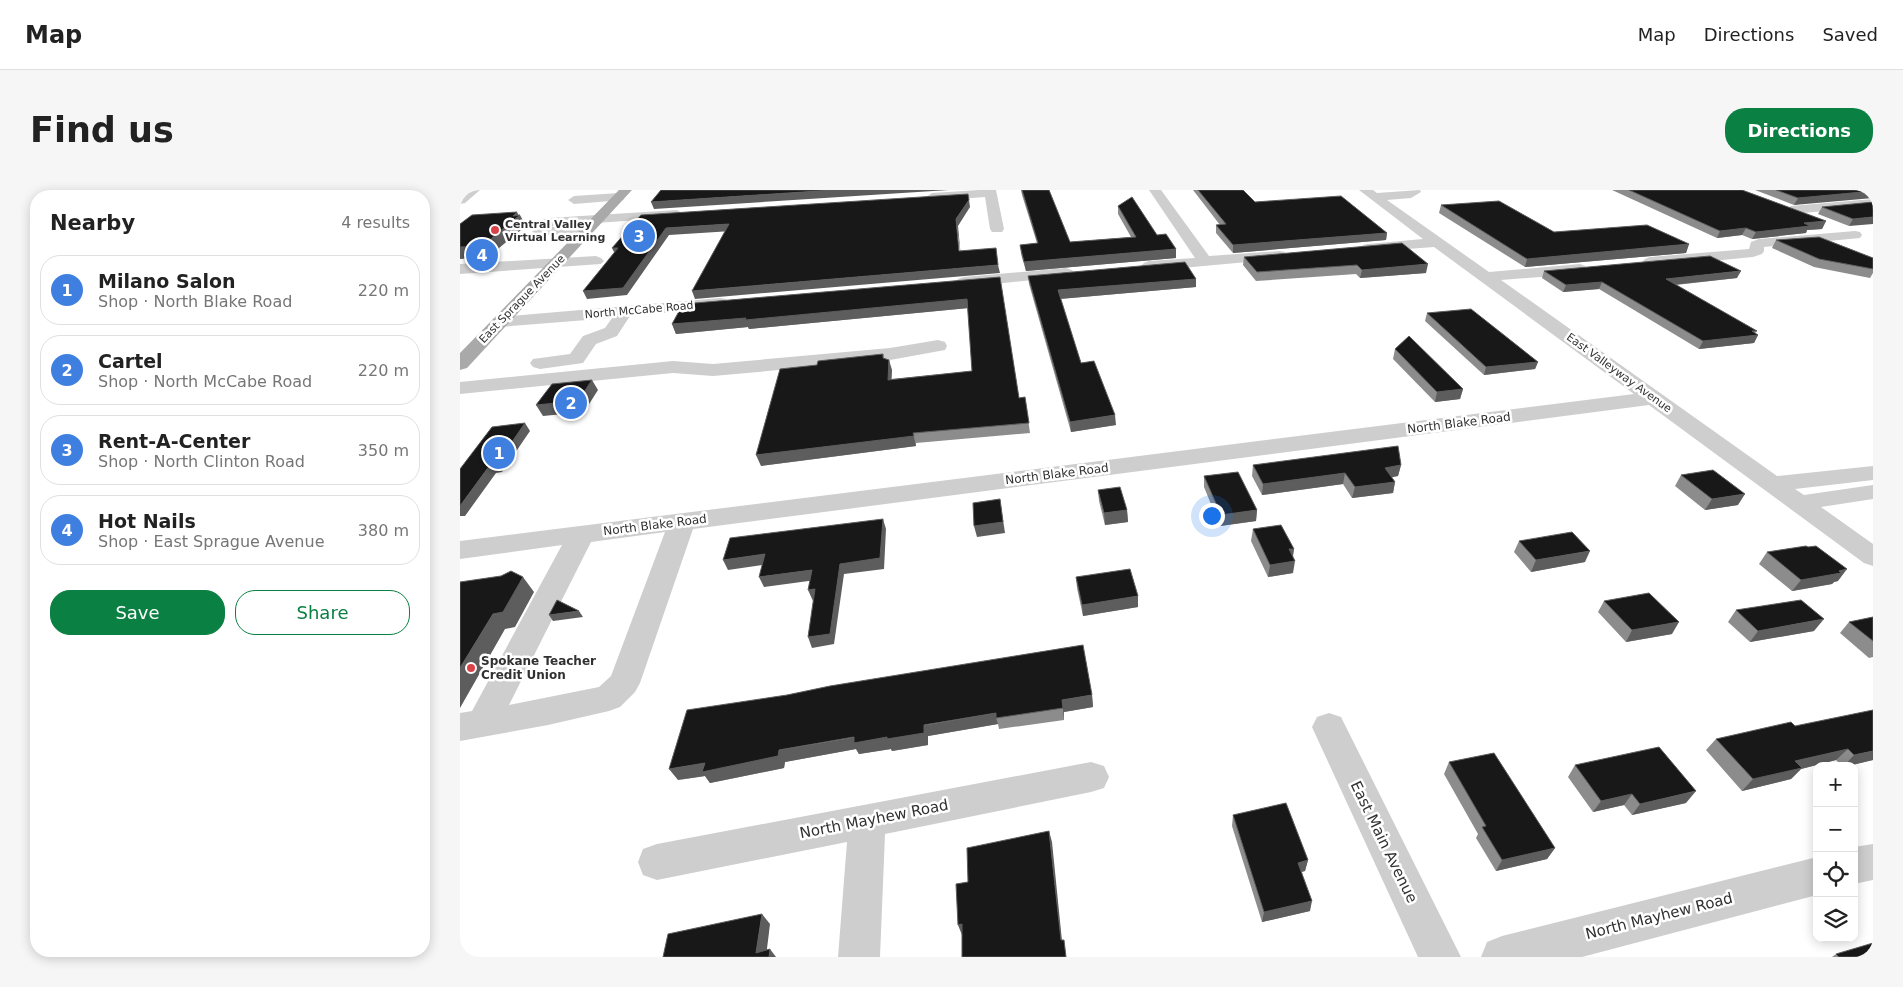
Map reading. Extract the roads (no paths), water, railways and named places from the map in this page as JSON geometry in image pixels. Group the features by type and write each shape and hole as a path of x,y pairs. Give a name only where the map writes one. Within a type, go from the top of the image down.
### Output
{"main road":[{"name":"East Sprague Avenue","path":"461,363 619,198"}],"street":[{"path":"460,200 474,190"},
{"path":"560,213 585,190"},
{"path":"1155,190 1205,261"},
{"path":"1370,194 1411,194 1415,192 1412,190"},
{"path":"922,197 990,191 997,229"},
{"name":"East Valleyway Avenue","path":"1370,194 1873,557"},
{"path":"574,200 619,198 647,204"},
{"path":"1633,264 1753,252 1757,251 1756,244 1759,243 1859,236 1786,209 1873,203"},
{"path":"592,226 677,217"},
{"path":"592,226 626,228"},
{"path":"1350,250 1437,242"},
{"path":"1136,267 1292,254"},
{"path":"460,269 596,261"},
{"path":"1485,277 1599,267"},
{"path":"949,284 1077,272"},
{"name":"North McCabe Road","path":"500,322 732,302"},
{"path":"576,359 589,340 613,340 624,312"},
{"path":"460,388 674,367 713,370 890,354 938,346"},
{"path":"461,363 597,357"},
{"name":"North Blake Road","path":"460,550 1654,398"},
{"path":"1772,484 1873,473"},
{"path":"1799,503 1873,492"},
{"path":"472,725 548,712 609,698 624,683 682,522"},
{"path":"472,725 581,535"},
{"name":"East Main Avenue","path":"1329,727 1440,957"},
{"name":"North Mayhew Road","path":"657,862 1091,777"},
{"path":"859,957 867,821"},
{"path":"1858,865 1873,862"},
{"name":"North Mayhew Road","path":"1502,957 1813,877"}],"place":[{"name":"Central Valley Virtual Learning","path":"495,230"},
{"name":"Rent-A-Center","path":"639,236"},
{"name":"Hot Nails","path":"482,255"},
{"name":"Cartel","path":"571,403"},
{"name":"Milano Salon","path":"499,453"},
{"name":"Spokane Teacher Credit Union","path":"471,668"}]}
